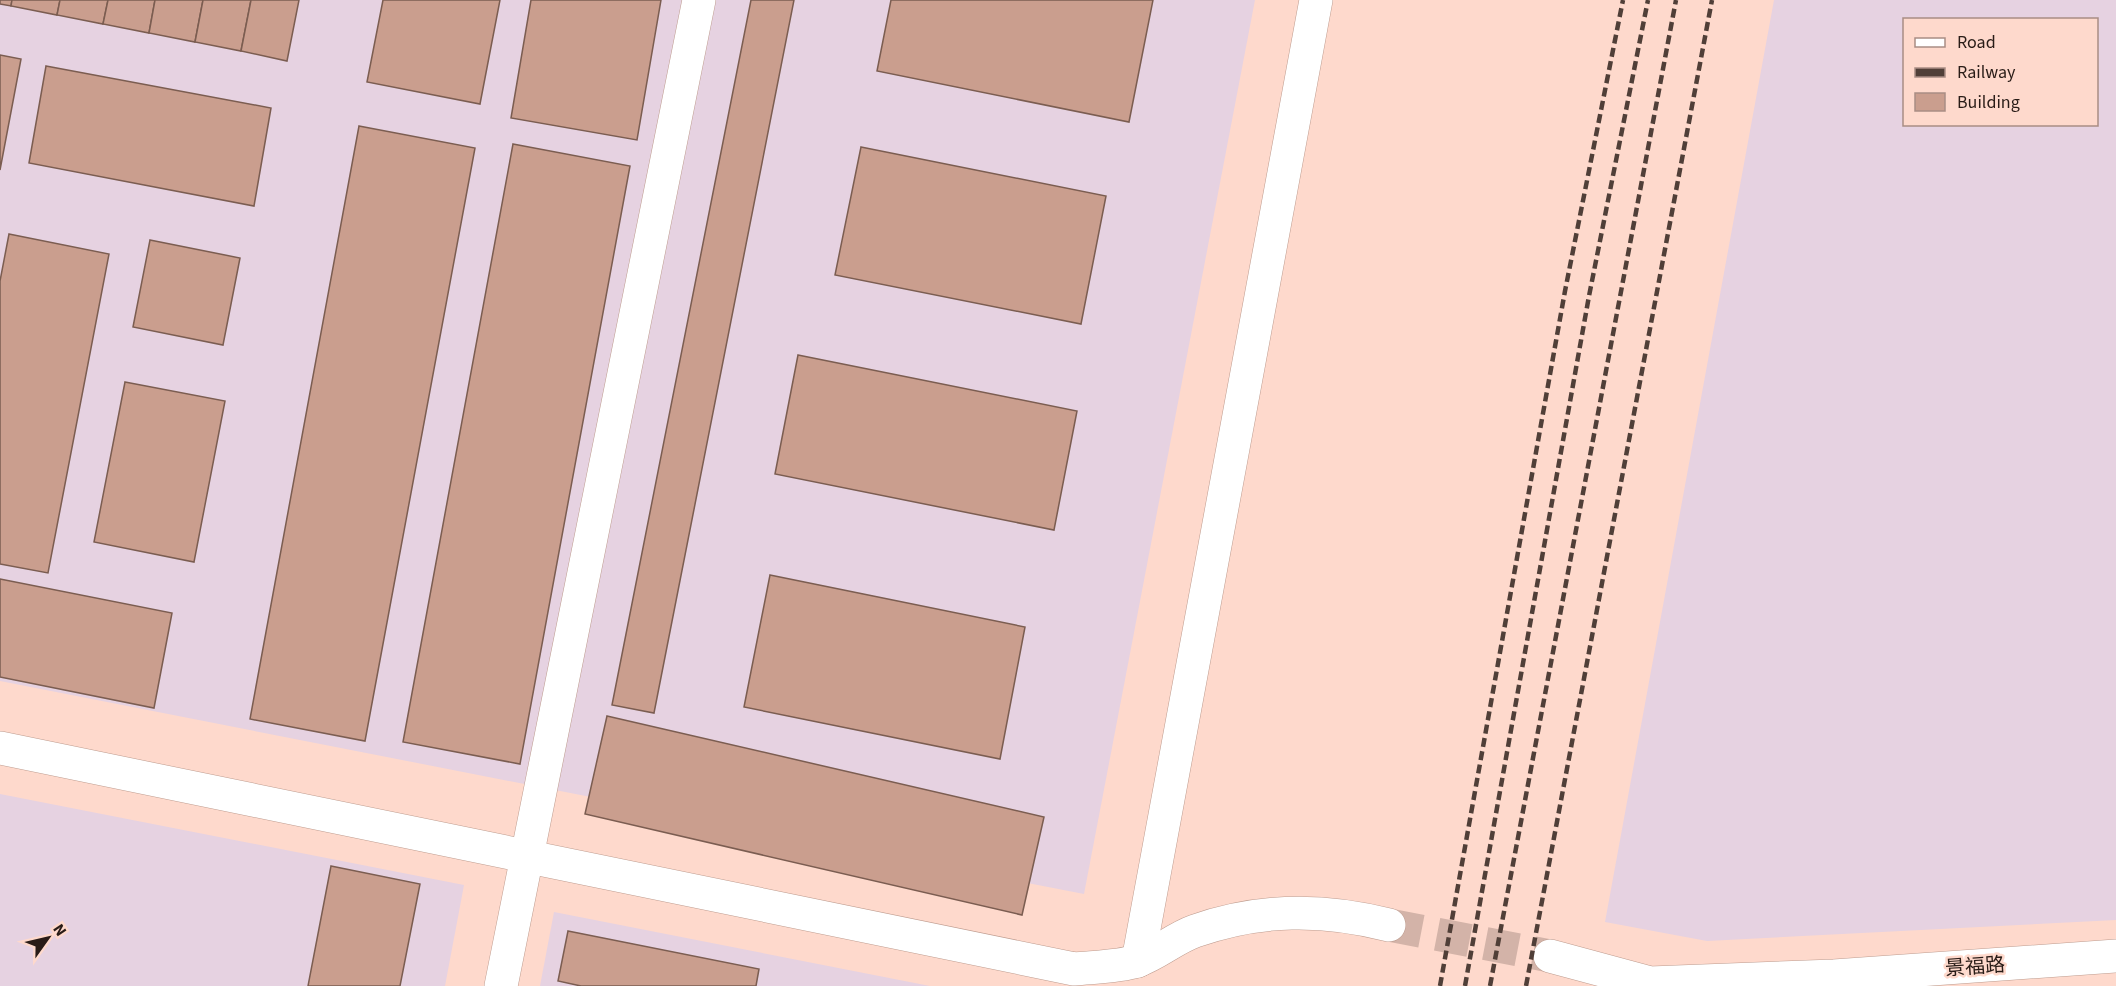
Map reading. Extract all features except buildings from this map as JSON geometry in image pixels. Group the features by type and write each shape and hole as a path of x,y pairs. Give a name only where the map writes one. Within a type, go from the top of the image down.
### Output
{"street":[{"path":"501,986 699,0"},
{"path":"1138,960 1316,0"},
{"path":"0,748 527,857 1072,978 1138,960 1192,932 1251,916 1286,912 1320,912 1355,916 1389,925"},
{"name":"景福路","path":"1550,956 1650,983 1835,981 2116,956"}],"shaded area":[{"path":"0,0 1255,0 1084,894 0,681"},
{"path":"1774,0 2116,0 2116,920 1707,941 1605,922"},
{"path":"0,794 464,885 445,986 0,986"},
{"path":"554,912 930,986 540,986"}],"tunnel":[{"path":"1389,925 1550,956"}],"railway":[{"path":"1440,986 1565,291 1623,0"},
{"path":"1465,986 1589,296 1648,0"},
{"path":"1490,986 1676,0"},
{"path":"1526,986 1712,0"}]}
